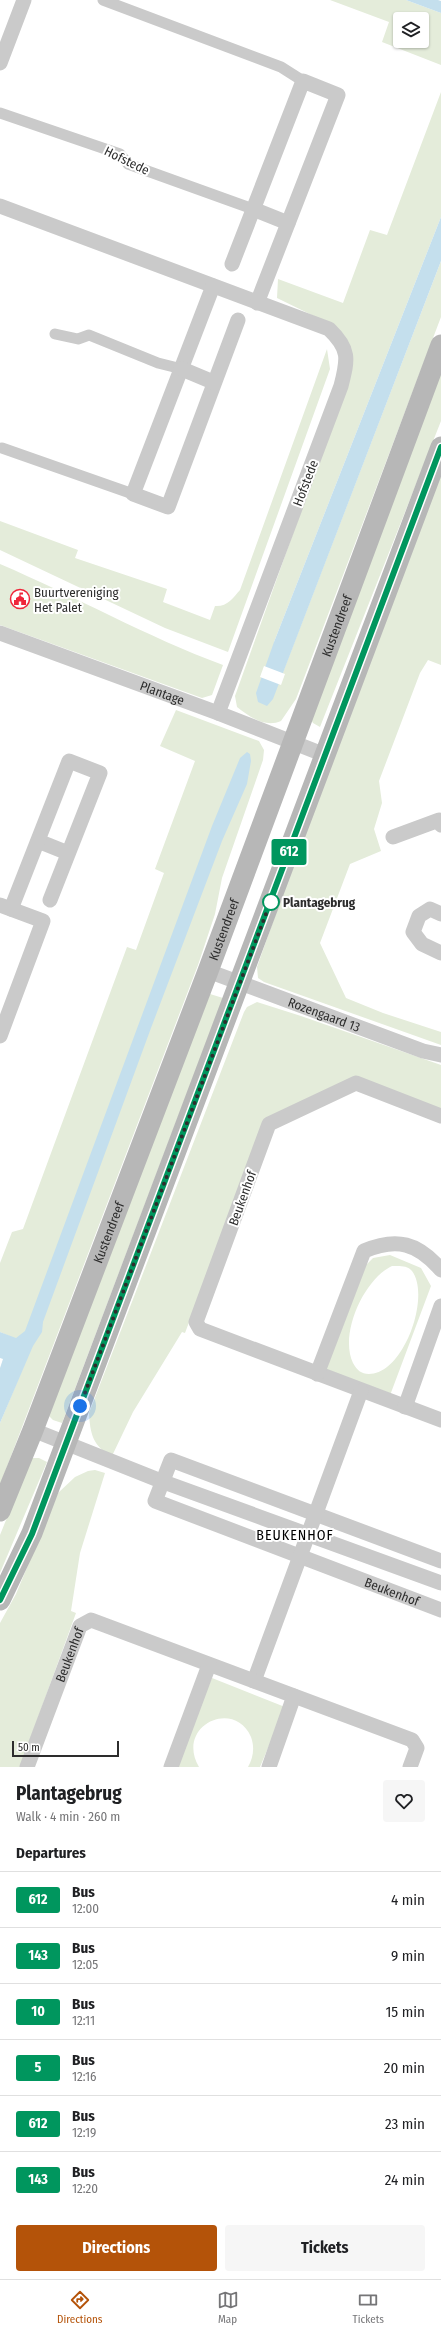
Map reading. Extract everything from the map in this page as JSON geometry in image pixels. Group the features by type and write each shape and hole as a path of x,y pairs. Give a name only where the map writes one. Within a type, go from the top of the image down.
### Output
{"main road":[{"name":"Kustendreef","path":"0,1511 33,1430 208,971 441,345"},
{"path":"0,1600 32,1534 241,983 441,447"}],"street":[{"path":"0,63 24,0"},
{"path":"103,0 282,67 303,81 338,95 257,302"},
{"path":"232,264 303,81"},
{"name":"Hofstede","path":"0,113 120,154 128,164 288,223"},
{"name":"Hofstede","path":"0,206 212,286 330,328 340,339 346,352 346,368 339,393 218,713"},
{"path":"133,494 182,370 212,286"},
{"path":"2,448 168,507 238,320"},
{"path":"55,334 78,339 90,335 158,364 182,370 214,382"},
{"name":"Plantage","path":"0,633 218,713 325,755"},
{"path":"0,1036 44,921 6,907 38,841 69,761 100,773 50,900"},
{"path":"394,837 439,820 441,825"},
{"path":"38,841 68,853"},
{"path":"441,914 430,909 419,916 413,932 422,944 441,953"},
{"name":"Rozengaard 13","path":"208,971 423,1051 441,1055"},
{"name":"Beukenhof","path":"441,1116 356,1083 269,1124 196,1322 200,1329 360,1391 441,1420"},
{"path":"317,1374 364,1251 382,1244 414,1247 433,1261 441,1270"},
{"path":"405,1407 441,1306"},
{"path":"254,1681 360,1391"},
{"name":"Beukenhof","path":"33,1430 161,1481 441,1583"},
{"name":"Beukenhof","path":"441,1561 171,1460 161,1481 155,1501 441,1610"},
{"name":"Beukenhof","path":"27,1767 80,1626 91,1620 412,1740 417,1748 410,1767"},
{"path":"171,1767 209,1665"},
{"path":"269,1767 294,1696"}],"green space":[{"path":"330,0 406,0 441,13 441,65 397,48 429,48 429,12 393,12 393,46 382,42 389,22"},
{"path":"441,92 441,217 274,642 283,672 441,261 441,317 296,699 281,721 275,723 263,722 252,718 237,707 235,696 351,371 322,320 277,298 278,279 343,303 370,230 387,235"},
{"path":"327,349 330,369 228,652 165,628 0,550 0,521 78,550 75,558 167,589 163,602 210,620 215,606 223,605 232,599 240,590"},
{"path":"441,367 441,421 320,727 313,723 310,718"},
{"path":"441,470 441,665 428,660 420,673 379,781 382,803 374,829 381,851 350,864 320,943 346,998 383,1013 441,1032 441,1045 264,982 258,978 257,967 331,758"},
{"path":"0,564 167,642 223,665 212,695 202,698 0,625"},
{"path":"176,710 259,741 264,750 263,760 222,878 215,914 198,965 0,1485 0,1423 32,1346 0,1332 0,1263 12,1232 23,1229 127,947 136,950 164,873 155,869 195,761 160,746"},
{"path":"210,994 223,998 62,1423 53,1420 47,1414"},
{"path":"257,1002 441,1065 441,1120 356,1086 260,1134 185,1333 182,1332 133,1412 112,1456 101,1448 94,1439 90,1427 89,1413 244,1012 247,1007"},
{"path":"390,1255 421,1268 431,1286 389,1398 324,1374 366,1265 373,1258","holes":["392,1266 405,1267 412,1271 417,1283 418,1298 416,1315 411,1332 403,1348 393,1361 382,1371 369,1374 364,1373 358,1370 353,1363 350,1351 349,1337 352,1323 357,1308 372,1283"]},
{"path":"31,1458 39,1458 47,1462 0,1573 0,1535"},
{"path":"95,1470 105,1473 80,1553 71,1611 76,1613 20,1767 0,1767 0,1623 16,1594 58,1493 75,1477 88,1471"},
{"path":"212,1678 285,1707 260,1767 248,1767 252,1756 253,1745 251,1737 243,1725 232,1719 221,1719 210,1722 200,1729 195,1740 194,1752 199,1767 173,1767"}],"water":[{"path":"406,0 441,1 441,13"},
{"path":"441,217 441,261 273,699 267,706 258,702 256,693 274,642"},
{"path":"247,752 250,754 251,761 247,784 222,841 151,1028 43,1322 42,1332 33,1346 0,1423 0,1368 3,1359 0,1358 0,1332 16,1338 25,1331 212,826 240,758"}],"pier":[{"path":"264,666 285,674 281,685 260,677"}],"bus line":[{"name":"612","path":"0,1600 32,1534 241,983 441,447"}],"place":[{"name":"Buurtvereniging Het Palet","path":"20,599"},
{"name":"Plantagebrug","path":"271,902"}],"district":[{"name":"BEUKENHOF","path":"295,1535"}],"route":[{"path":"80,1406 272,898 271,902"}]}
